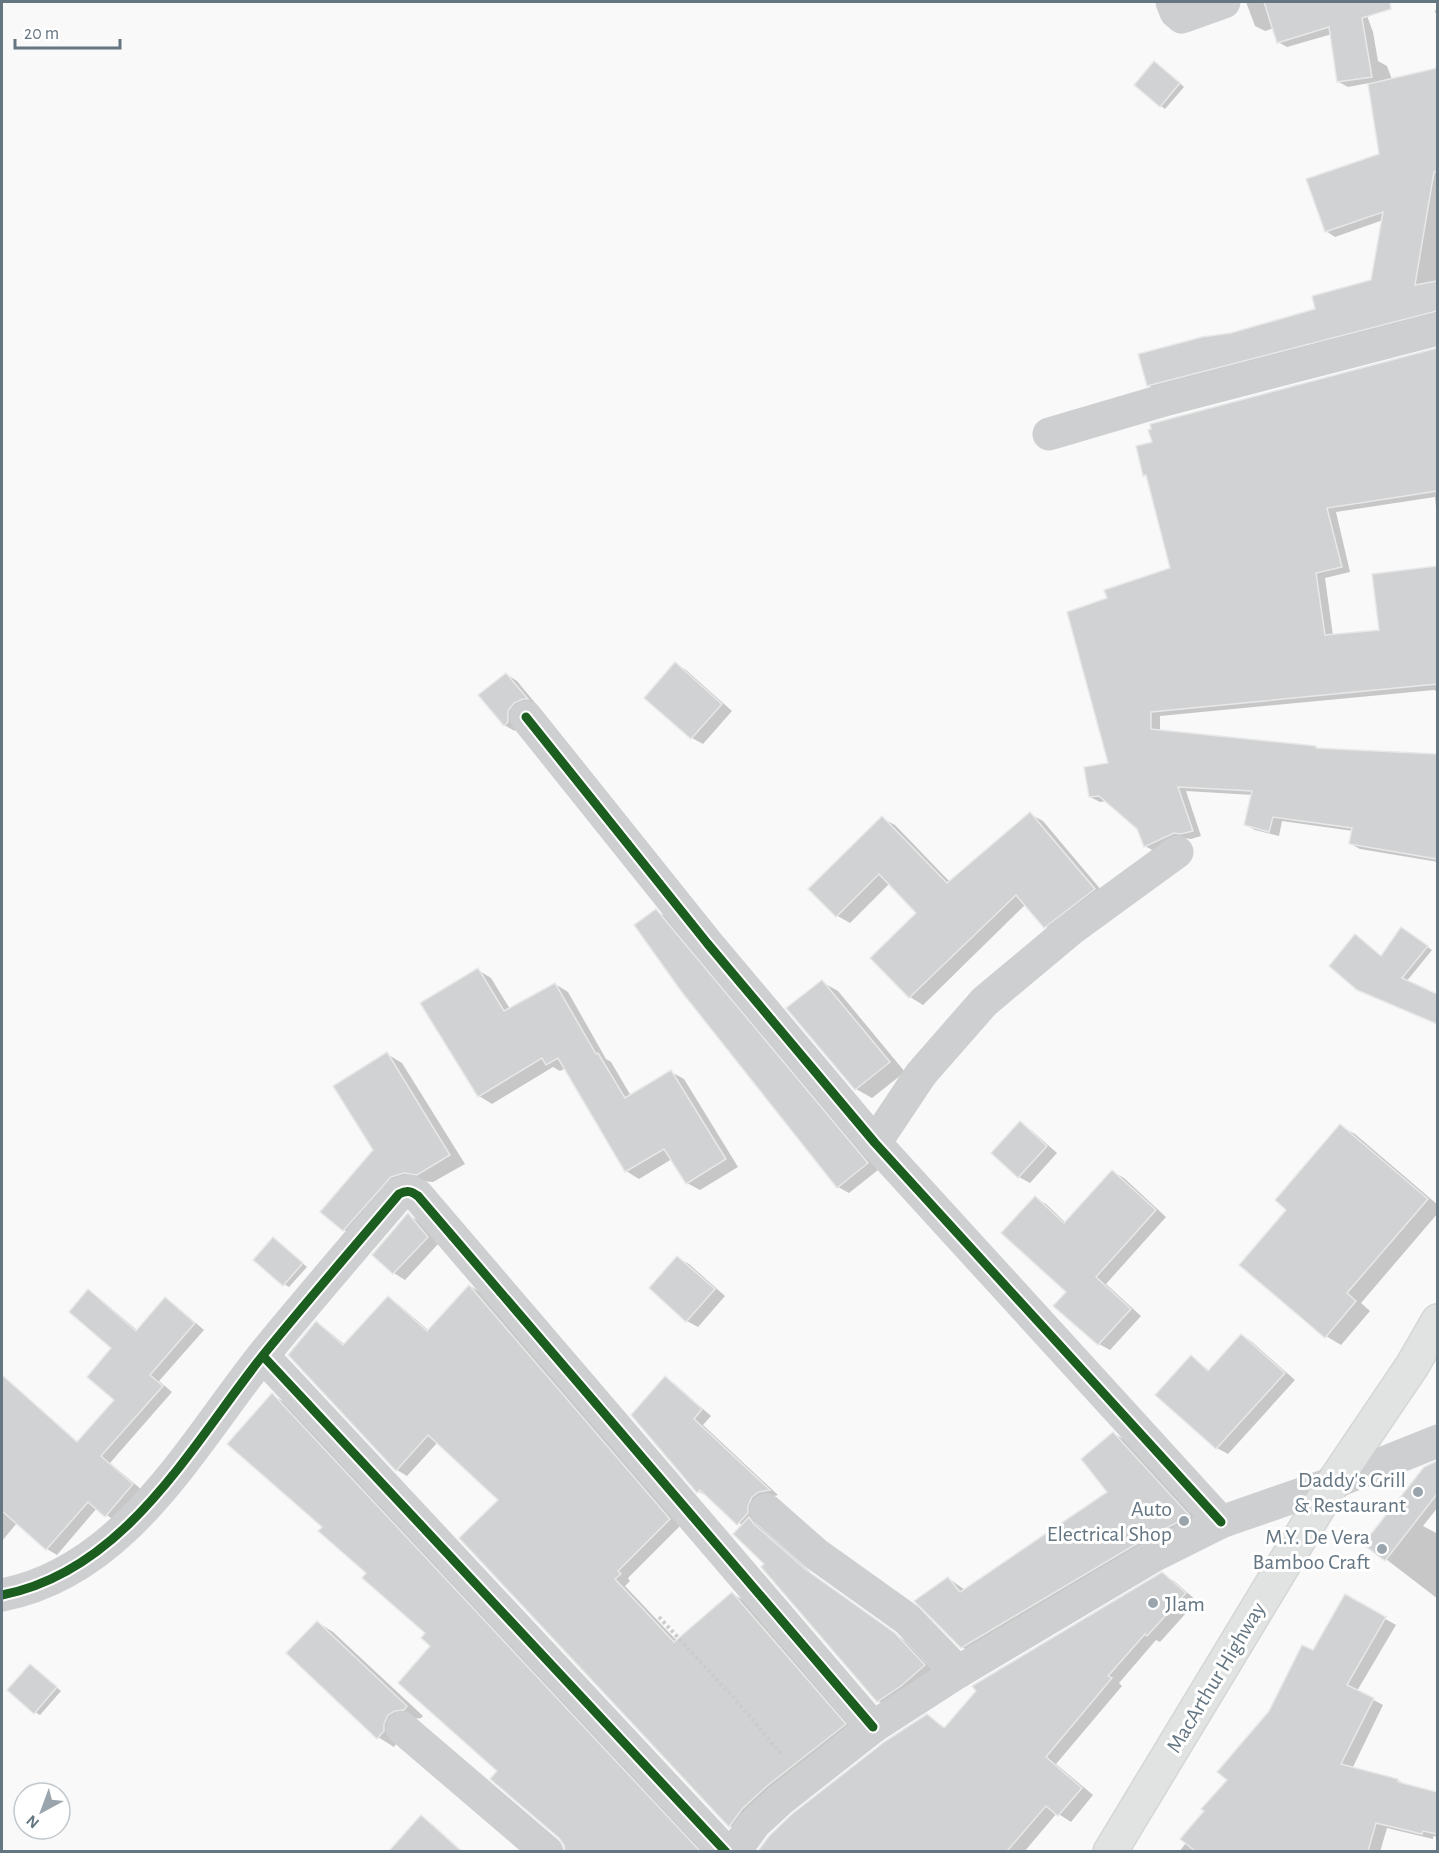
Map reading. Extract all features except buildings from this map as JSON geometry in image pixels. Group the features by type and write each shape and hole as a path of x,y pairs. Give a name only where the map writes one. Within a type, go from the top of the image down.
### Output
{"highway":[{"name":"MacArthur Highway","path":"1110,1851 1333,1483 1412,1366 1437,1321"}],"street":[{"path":"1172,2 1176,12 1182,17 1224,2"},
{"path":"1049,434 1168,399 1437,329"},
{"path":"526,717 707,943 875,1143 1221,1521"},
{"path":"875,1143 921,1074 984,1002 1070,930 1177,852"},
{"path":"2,1595 41,1583 80,1563 126,1527 198,1445 263,1356 399,1194 412,1191 873,1727"},
{"path":"263,1356 726,1851"},
{"path":"734,1851 755,1824 780,1800 873,1727 958,1672 1152,1556 1221,1521 1333,1483 1437,1441"},
{"path":"766,1510 816,1554 907,1619 958,1672"},
{"path":"402,1728 547,1851"}],"path":[{"path":"659,1617 735,1699 804,1781"}],"cycle path":[{"path":"526,717 707,943 875,1143 1221,1522"},
{"path":"2,1595 46,1581 85,1560 120,1532 182,1463 264,1354 331,1274 399,1194 409,1192 418,1196 873,1727"},
{"path":"263,1356 726,1852"}],"place":[{"name":"Daddy's Grill & Restaurant","path":"1418,1492"},
{"name":"Auto Electrical Shop","path":"1184,1521"},
{"name":"M.Y. De Vera Bamboo Craft","path":"1382,1549"},
{"name":"Jlam","path":"1153,1603"}]}
